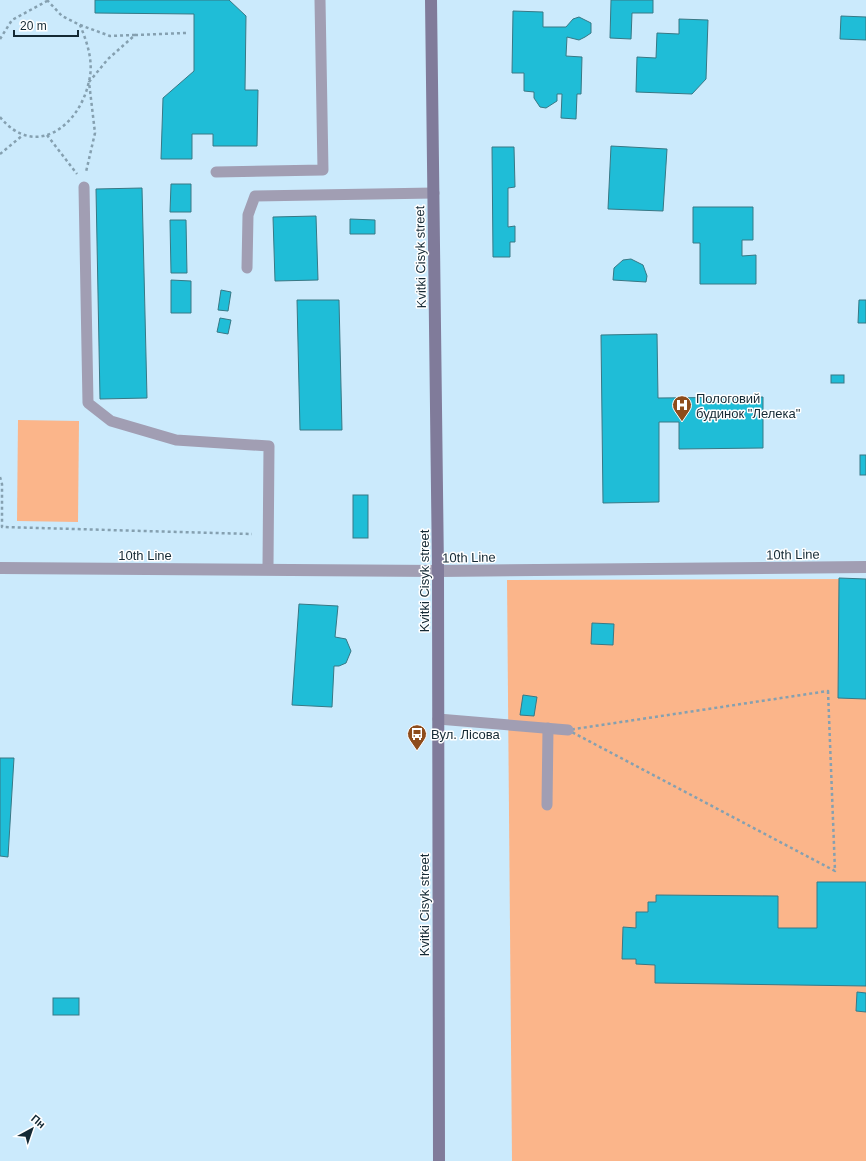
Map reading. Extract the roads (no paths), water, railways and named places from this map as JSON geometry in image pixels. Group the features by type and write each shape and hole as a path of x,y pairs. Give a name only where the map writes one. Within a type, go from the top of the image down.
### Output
{"street":[{"name":"Kvitki Cisyk street","path":"431,0 438,571 439,1161"},
{"name":"10th Line","path":"0,568 438,571 866,567"}],"lane":[{"path":"216,172 324,170 320,0"},
{"path":"84,187 88,403 110,421 176,440 269,446 268,566"},
{"path":"248,268 248,215 255,196 434,193"},
{"path":"438,719 568,730"},
{"path":"547,805 548,728"}],"place":[{"name":"Пологовий будинок \"Лелека\"","path":"682,422"},
{"name":"Вул. Лісова","path":"417,751"}]}
